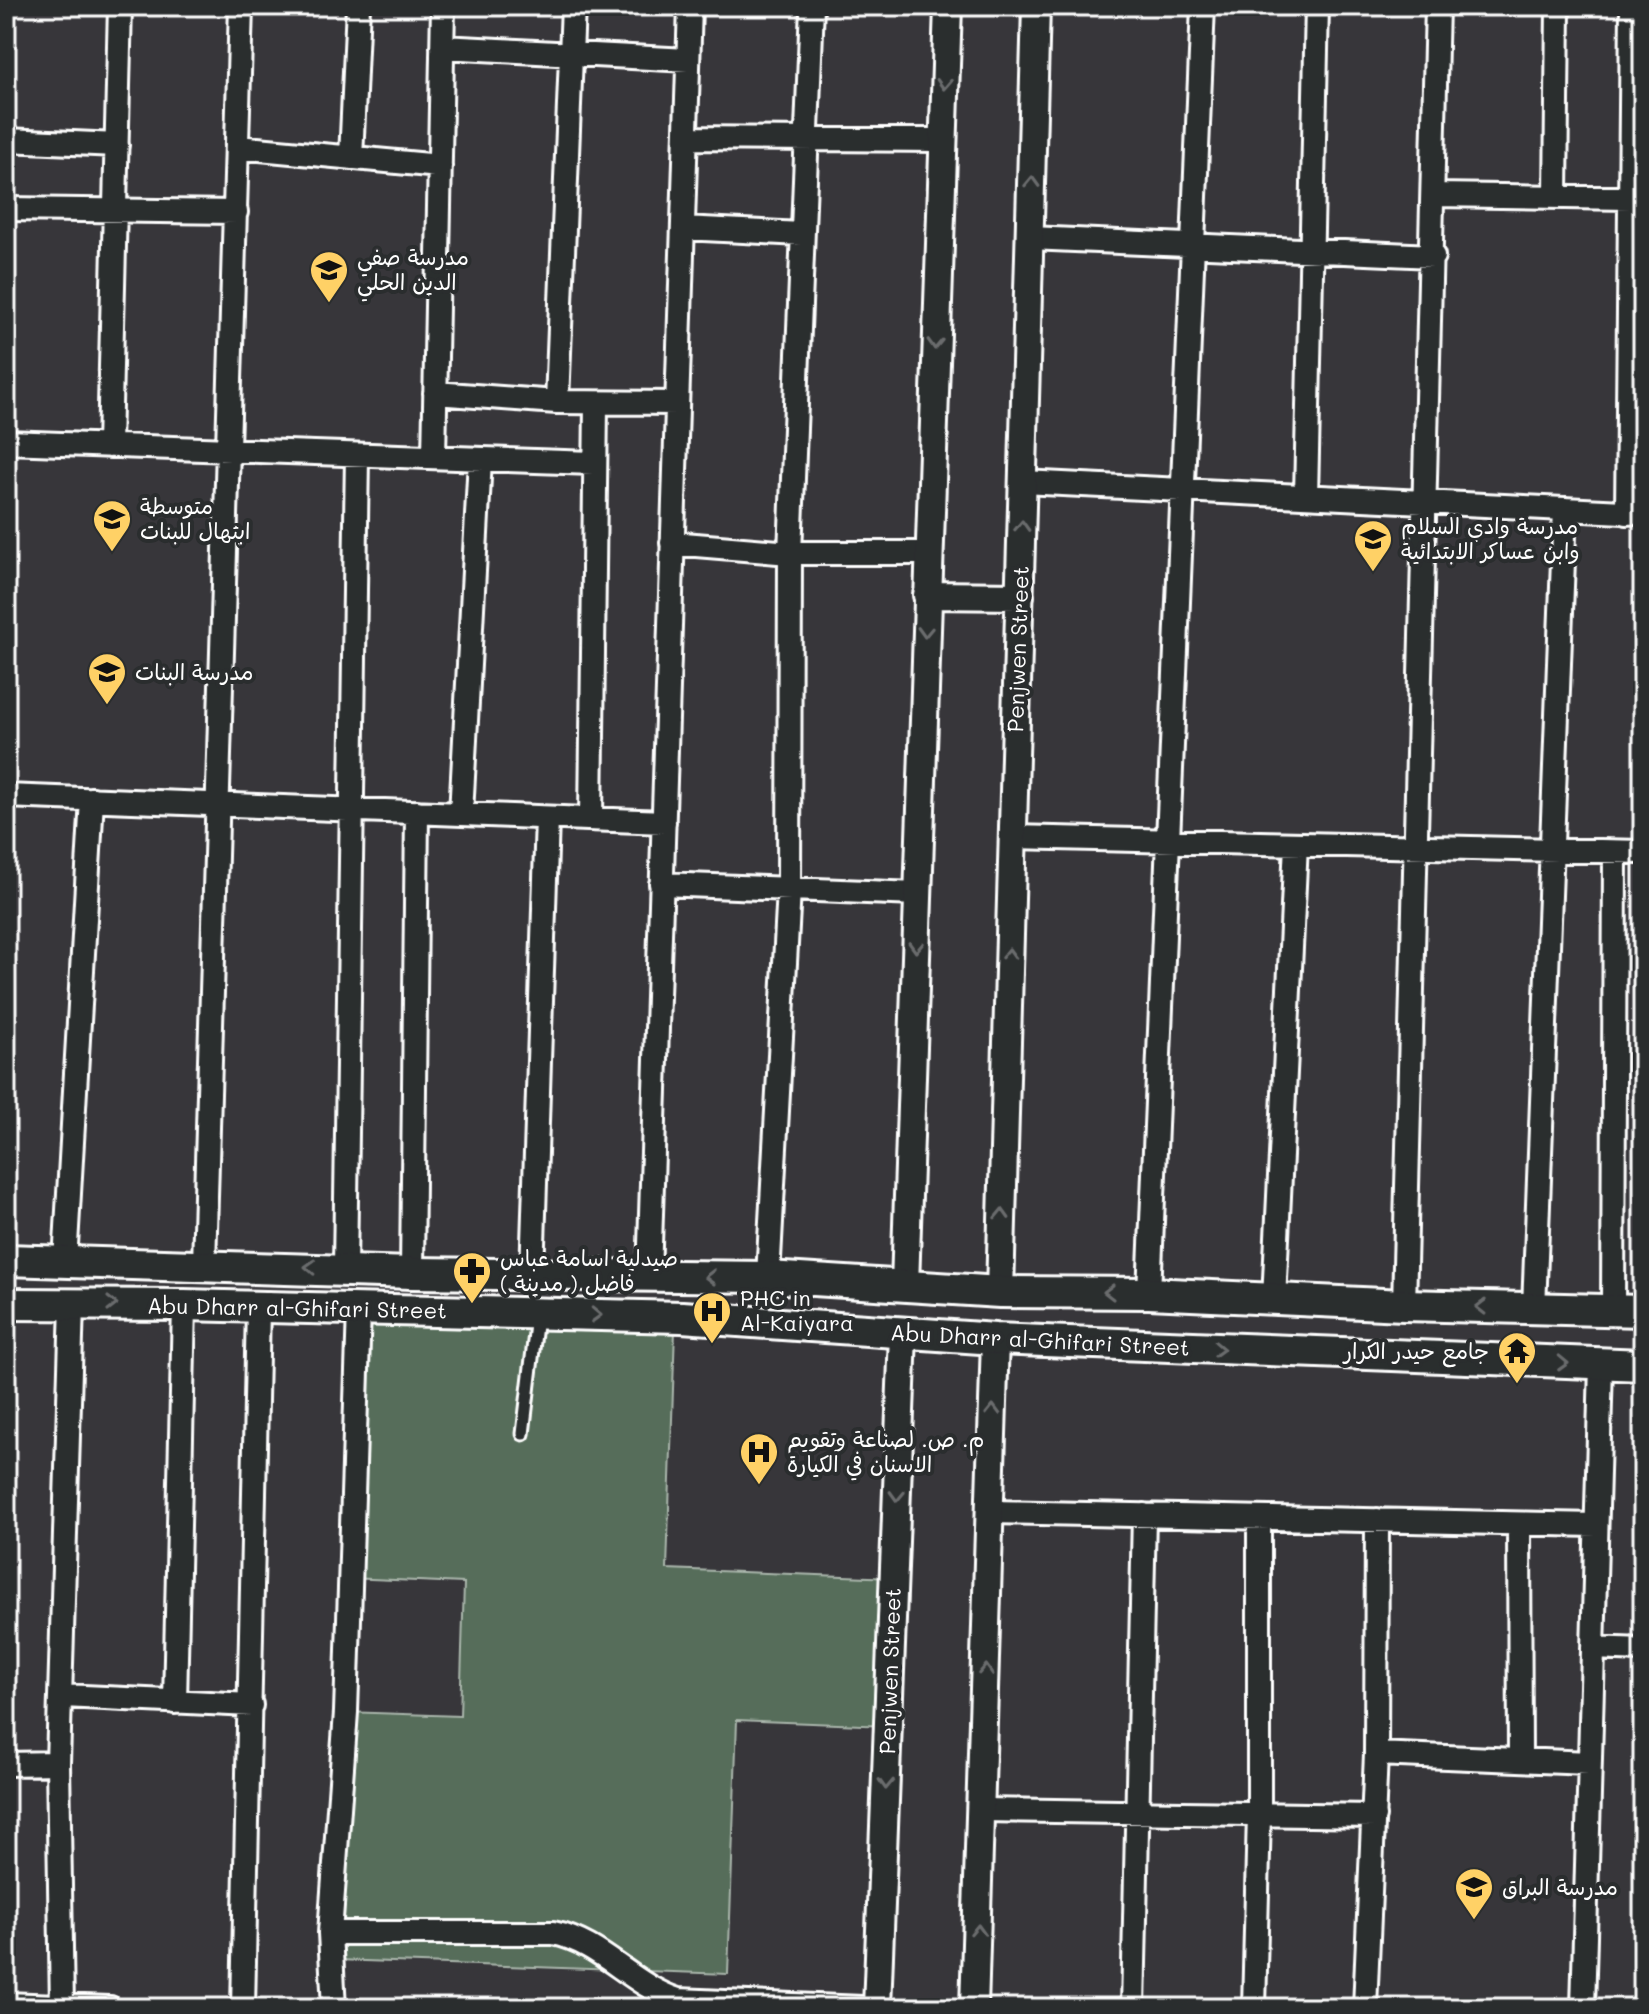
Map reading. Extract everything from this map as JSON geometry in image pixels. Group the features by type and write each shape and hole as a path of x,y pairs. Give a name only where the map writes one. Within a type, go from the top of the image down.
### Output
{"main road":[{"name":"Abu Dharr al-Ghifari Street","path":"6,1260 345,1268 422,1273 768,1277 1000,1292 1149,1293 1404,1305 1643,1311"},
{"path":"422,1273 431,1311"},
{"name":"Abu Dharr al-Ghifari Street","path":"6,1304 184,1305 682,1317 995,1339 1643,1365"}],"street":[{"path":"109,446 120,6"},
{"path":"204,1264 241,6"},
{"path":"351,158 358,6"},
{"path":"434,457 443,6"},
{"path":"557,402 573,6"},
{"path":"649,1276 690,6"},
{"path":"768,1277 789,889 790,553 804,138 812,6"},
{"path":"905,1285 941,140 948,6"},
{"name":"Penjwen Street","path":"1000,1292 1036,6"},
{"path":"1149,1293 1203,6"},
{"path":"1306,496 1317,6"},
{"path":"1404,1305 1435,195 1437,6"},
{"path":"1556,197 1558,6"},
{"path":"1023,482 1635,513 1630,198 1637,98 1632,6"},
{"path":"442,47 688,60"},
{"path":"686,138 941,140"},
{"path":"6,140 117,145"},
{"path":"237,147 440,166"},
{"path":"1435,195 1630,198"},
{"path":"6,209 236,212"},
{"path":"683,228 801,234"},
{"path":"1030,238 1433,256"},
{"path":"435,393 557,402 677,403"},
{"path":"591,819 596,403"},
{"path":"6,442 593,463"},
{"path":"345,1268 357,455"},
{"path":"461,814 480,459"},
{"path":"1534,1308 1565,509"},
{"path":"672,543 790,553 928,553"},
{"path":"927,595 1020,596"},
{"path":"6,796 664,822"},
{"path":"65,1262 92,799"},
{"path":"417,812 422,1273"},
{"path":"532,1274 547,818"},
{"path":"1013,837 1643,852"},
{"path":"1274,1300 1296,844"},
{"path":"1613,1310 1615,852"},
{"path":"661,884 917,894"},
{"path":"62,2007 58,1763 63,1696 72,1304"},
{"path":"175,1702 184,1305"},
{"path":"243,2008 258,1307"},
{"path":"334,2008 330,1933 346,1712 359,1309"},
{"name":"Penjwen Street","path":"877,2008 903,1334"},
{"path":"974,2008 983,1810 995,1339"},
{"path":"1583,2008 1601,1365"},
{"path":"991,1512 1519,1526 1596,1525"},
{"path":"1133,2008 1144,1515"},
{"path":"1254,2008 1259,1814 1259,1518"},
{"path":"1365,2008 1376,1754 1377,1520"},
{"path":"1519,1526 1520,1759"},
{"path":"1593,1648 1643,1650"},
{"path":"63,1696 251,1705"},
{"path":"1376,1754 1589,1763"},
{"path":"6,1764 58,1763"},
{"path":"983,1810 1374,1816"},
{"path":"330,1933 553,1933 583,1942 650,1990 678,2000 863,2008"},
{"path":"6,2004 110,2008"}],"lane":[{"path":"523,1434 538,1313"}],"green space":[{"path":"357,1316 675,1329 667,1569 894,1578 888,1726 737,1720 728,1974 337,1960 346,1712 460,1716 464,1583 348,1578"}],"place":[{"name":"مدرسة صفي الدين الحلي","path":"329,304"},
{"name":"متوسطة ابتهال للبنات","path":"112,553"},
{"name":"مدرسة وادي السلام وابن عساكر الابتدائية","path":"1373,573"},
{"name":"مدرسة البنات","path":"107,706"},
{"name":"صيدلية اسامة عباس فاضل ( مدينة )","path":"472,1305"},
{"name":"PHC in Al-Kaiyara","path":"712,1345"},
{"name":"جامع حيدر الكرار","path":"1517,1385"},
{"name":"م. ص. لصناعة وتقويم الاسنان في الكيارة","path":"759,1486"},
{"name":"مدرسة البراق","path":"1474,1921"}]}
